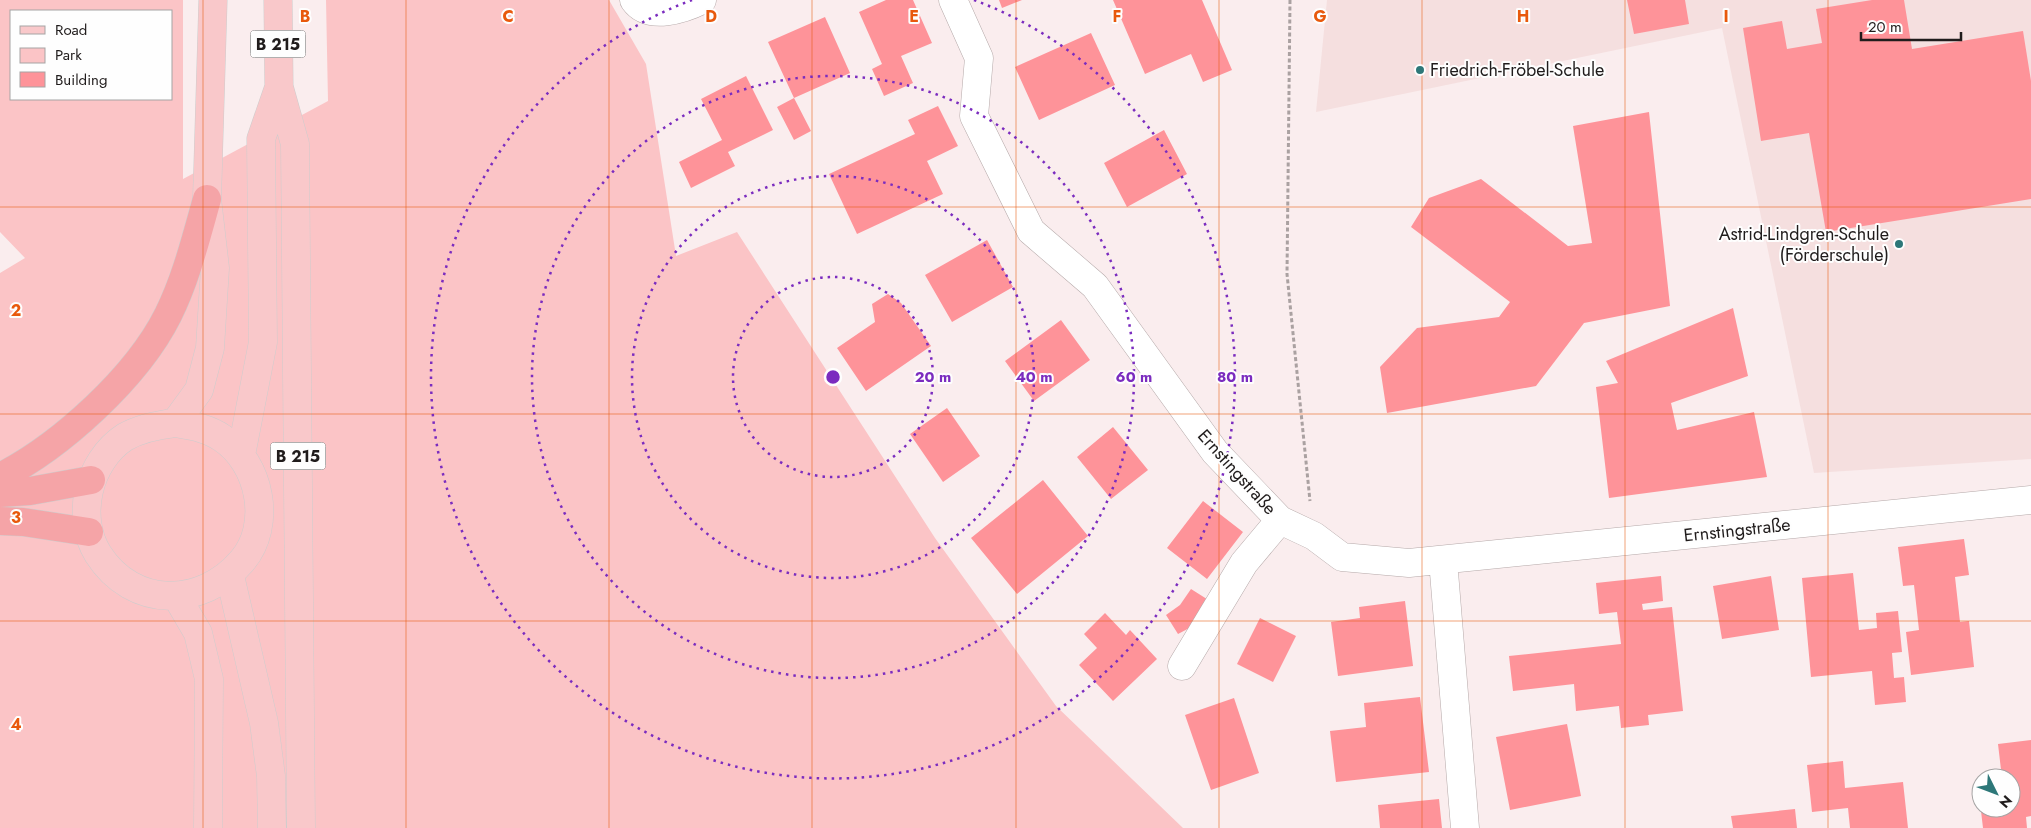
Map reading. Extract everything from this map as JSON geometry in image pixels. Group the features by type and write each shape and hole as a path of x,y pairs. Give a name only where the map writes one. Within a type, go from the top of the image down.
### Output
{"highway":[{"path":"0,477 17,469 73,429 132,369 168,316 190,262 207,200"},
{"path":"0,493 30,491 91,480"},
{"path":"0,521 24,522 89,532"}],"main road":[{"path":"176,423 199,390 210,348 215,268 207,200 213,0"},
{"name":"B 215","path":"278,0 278,87 295,144 301,828"},
{"name":"B 215","path":"241,455 263,342 261,139 278,87"},
{"name":"B 215","path":"176,423 200,427 222,438 241,455 254,478 260,504 257,531 247,556 230,576 205,591 177,597 153,594 131,586 119,577 98,554 89,532 86,506 91,480 104,457 124,438 148,426 176,423"},
{"path":"230,576 264,723 271,776 272,828"},
{"path":"177,597 198,633 209,679 208,828"}],"street":[{"path":"634,0 637,4 661,13 688,7 702,0"},
{"name":"Ernstingstraße","path":"953,0 979,58 974,116 1031,231 1094,286 1215,452 1280,520 1314,536 1342,557 1409,563 2031,500"},
{"path":"1182,666 1244,563 1280,520"},
{"path":"1443,560 1465,828"}],"path":[{"path":"1290,0 1287,274 1314,536"}],"shaded area":[{"name":"Astrid-Lindgren-Schule (Förderschule)","path":"1327,0 2031,0 2031,459 1814,473 1722,28 1316,112"}],"green space":[{"path":"0,0 183,0 183,179 328,101 326,0 609,0 646,64 676,256 737,232 935,538 1056,706 1183,828 0,828 0,273 25,258 0,232"}],"building":[{"path":"886,0 913,0 932,43 901,56 913,83 884,96 872,69 882,64 859,12"},
{"path":"999,0 1022,0 1002,8"},
{"path":"1113,0 1202,0 1232,70 1203,82 1191,54 1145,74"},
{"path":"1627,0 1685,0 1689,24 1634,34"},
{"path":"1872,0 1904,0 1912,49 2023,31 2031,81 2031,199 1826,232 1809,133 1761,141 1743,28 1782,21 1787,49 1822,43 1816,9"},
{"path":"825,17 850,73 794,98 768,42"},
{"path":"1091,33 1115,85 1039,120 1015,67"},
{"path":"746,76 773,130 728,152 735,166 691,188 679,162 722,140 701,99"},
{"path":"794,98 811,131 794,140 777,107"},
{"path":"938,106 958,146 927,161 943,194 857,234 829,174 915,134 908,120"},
{"path":"1649,112 1670,306 1584,323 1536,386 1387,413 1380,367 1417,328 1499,317 1510,302 1411,227 1429,198 1481,179 1568,246 1592,243 1573,126"},
{"path":"1164,130 1187,174 1127,207 1104,163"},
{"path":"987,240 1013,287 952,322 925,275"},
{"path":"888,294 901,303 931,346 866,391 837,348 875,322 872,304"},
{"path":"1733,308 1748,376 1671,403 1677,430 1754,412 1767,477 1609,498 1596,387 1618,383 1606,361"},
{"path":"1061,320 1090,360 1034,401 1005,361"},
{"path":"947,408 980,456 943,482 910,434"},
{"path":"1113,427 1148,470 1111,499 1077,457"},
{"path":"1043,480 1088,536 1017,594 971,538"},
{"path":"1203,501 1243,532 1207,579 1167,548"},
{"path":"1964,539 1969,575 1955,577 1960,622 1969,621 1974,667 1911,675 1906,632 1919,630 1914,585 1903,586 1898,547"},
{"path":"1853,573 1859,630 1877,628 1876,613 1898,611 1902,652 1892,653 1894,678 1904,677 1906,702 1875,705 1872,671 1811,677 1802,578"},
{"path":"1661,576 1663,601 1642,604 1643,610 1672,607 1683,711 1648,715 1649,725 1621,728 1619,706 1576,711 1574,684 1513,691 1509,656 1621,644 1617,612 1599,614 1596,583"},
{"path":"1771,576 1779,630 1722,639 1713,586"},
{"path":"1191,589 1210,601 1197,624 1178,634 1166,615 1180,605"},
{"path":"1405,601 1413,666 1338,676 1331,622 1360,618 1359,607"},
{"path":"1105,613 1126,635 1130,630 1157,659 1113,701 1079,665 1097,648 1084,634"},
{"path":"1260,618 1296,636 1273,682 1237,664"},
{"path":"1420,697 1429,772 1336,782 1330,731 1366,727 1364,703"},
{"path":"1234,698 1259,773 1211,790 1185,715"},
{"path":"1567,724 1581,796 1510,810 1496,737"},
{"path":"2031,740 2031,816 2026,817 2027,828 1983,828 1982,818 2021,818 2021,768 2001,768 1998,744"},
{"path":"1843,761 1845,788 1903,782 1908,828 1850,828 1848,808 1812,812 1807,765"},
{"path":"1439,799 1442,828 1380,828 1378,805"},
{"path":"1795,809 1797,828 1733,828 1731,816"}],"place":[{"name":"Friedrich-Fröbel-Schule","path":"1420,70"},
{"name":"Astrid-Lindgren-Schule (Förderschule)","path":"1899,244"}]}
